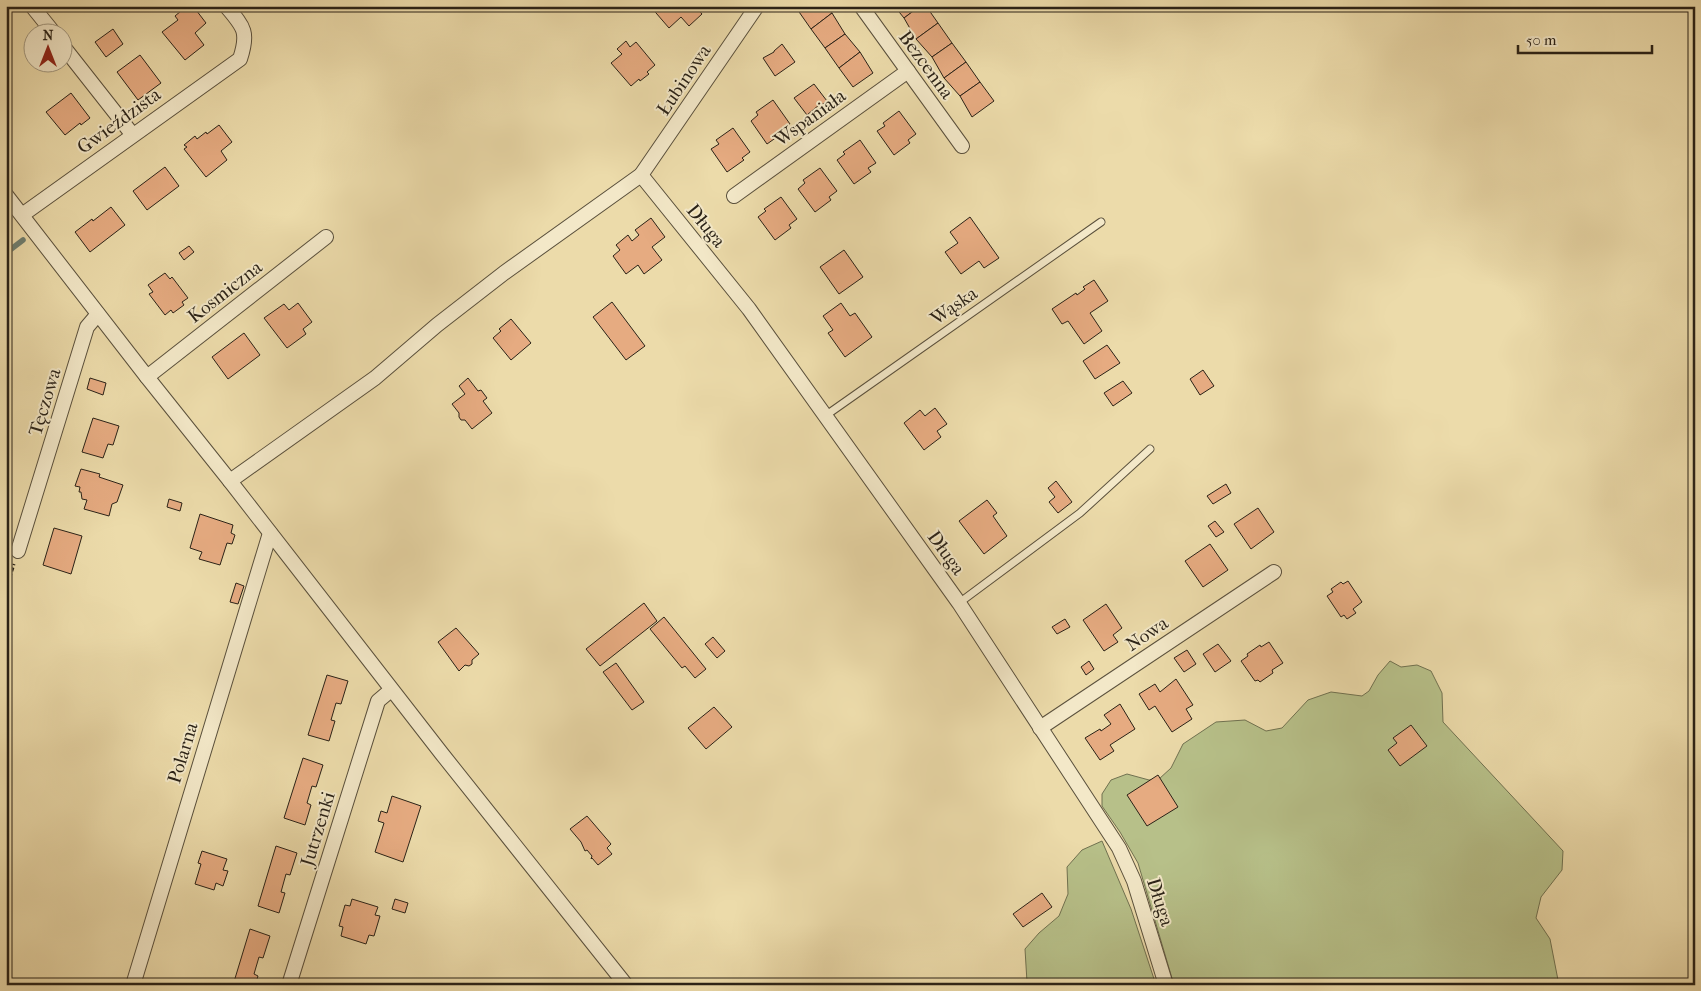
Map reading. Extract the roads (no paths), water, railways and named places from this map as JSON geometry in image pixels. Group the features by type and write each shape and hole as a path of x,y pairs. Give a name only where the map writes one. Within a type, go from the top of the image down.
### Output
{"street":[{"path":"32,6 45,22"},
{"name":"Gwieździsta","path":"22,215 132,134 240,59 245,45 244,29 226,6"},
{"name":"Łubinowa","path":"230,481 374,378 437,325 504,273 641,175 757,6"},
{"name":"Bezcenna","path":"861,6 962,146"},
{"path":"72,58 132,134"},
{"name":"Wspaniała","path":"734,196 908,71"},
{"name":"Długa","path":"641,175 749,309 959,603 1119,848 1134,881 1166,985"},
{"path":"6,195 391,690 626,985"},
{"name":"Kosmiczna","path":"147,377 326,237"},
{"name":"Tęczowa","path":"18,551 87,327 98,314"},
{"name":"Polarna","path":"133,985 270,533"},
{"name":"Nowa","path":"1040,728 1274,572"},
{"name":"Jutrzenki","path":"289,985 378,701 391,690"}],"lane":[{"name":"Wąska","path":"825,416 1101,222"},
{"path":"959,603 1080,513 1150,449"}],"waterway":[{"path":"6,253 23,240"}]}
